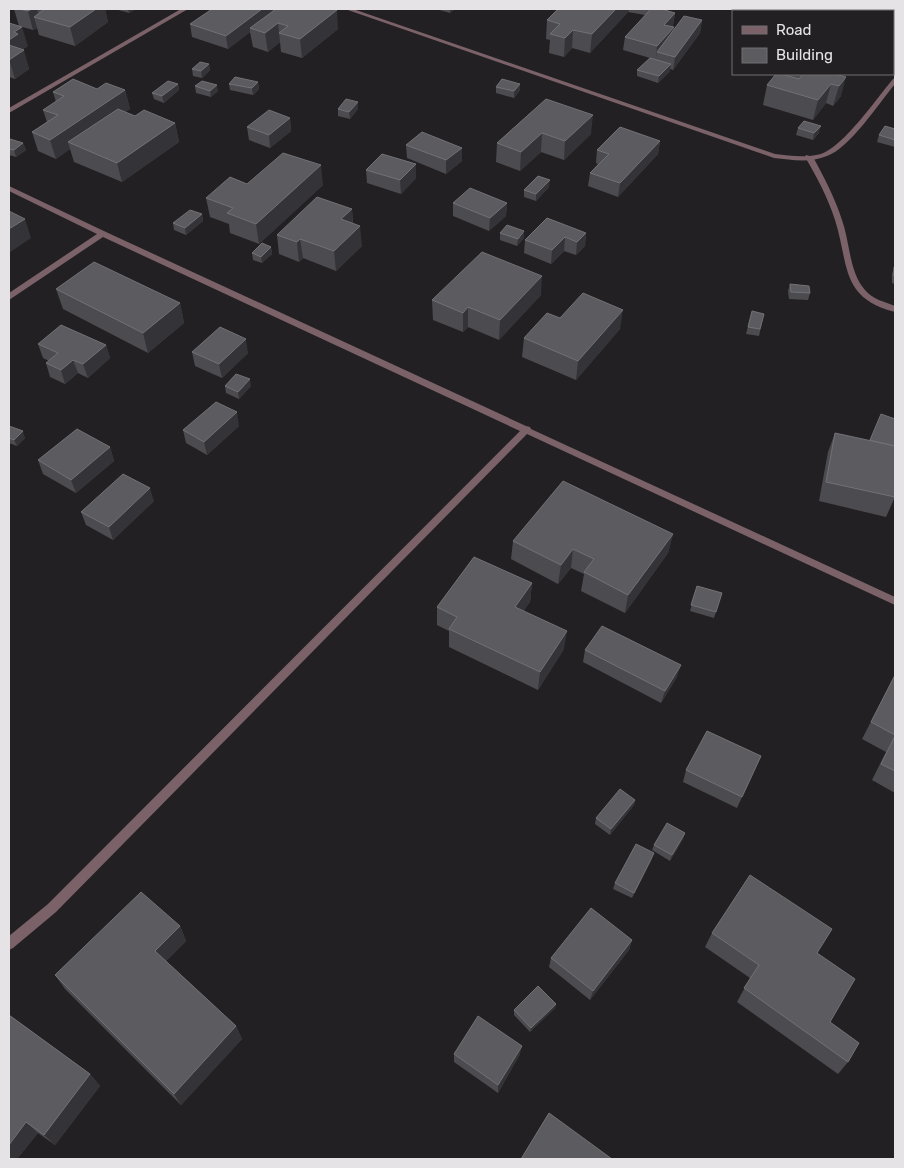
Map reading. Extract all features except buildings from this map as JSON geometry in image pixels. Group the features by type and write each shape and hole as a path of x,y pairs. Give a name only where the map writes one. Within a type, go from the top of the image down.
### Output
{"street":[{"path":"9,111 185,9"},
{"path":"348,9 774,156 800,159 828,154 840,144 895,80"},
{"path":"809,157 829,192 857,284 862,293 895,309"},
{"path":"9,188 103,234 895,601"},
{"path":"9,298 103,234"},
{"path":"9,944 52,908 527,429"}]}
